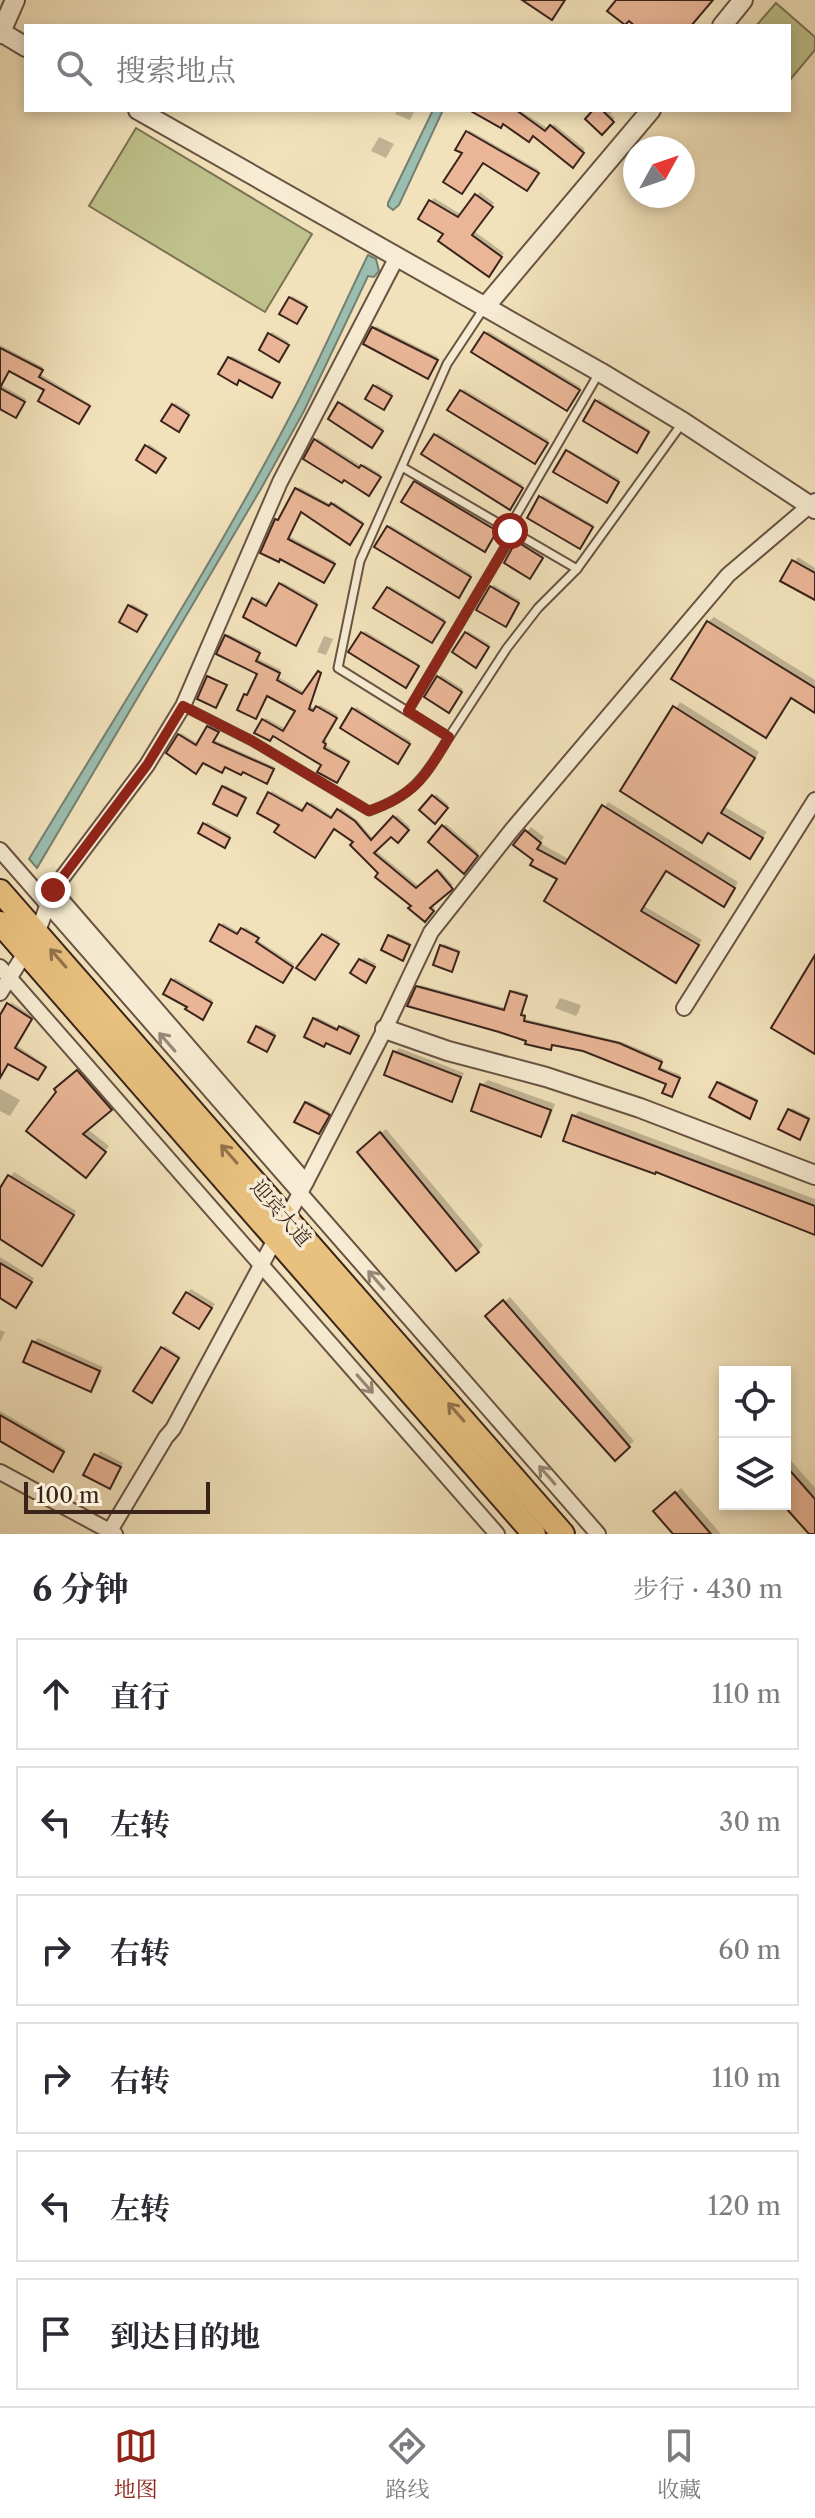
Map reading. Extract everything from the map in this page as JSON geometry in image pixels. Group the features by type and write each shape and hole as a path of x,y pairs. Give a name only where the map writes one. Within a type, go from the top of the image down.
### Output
{"main road":[{"name":"迎宾大道","path":"0,891 31,943 274,1240 534,1534"},
{"name":"迎宾大道","path":"0,923 31,943 286,1219 563,1534"}],"street":[{"path":"15,0 0,33 24,46"},
{"path":"724,24 743,0"},
{"path":"0,1472 111,1533 173,1429 303,1188 431,932 511,831 728,575 814,505 600,372 142,112"},
{"path":"485,307 649,112"},
{"path":"0,993 5,973 31,943 53,890 147,765 183,706 280,482 397,257"},
{"path":"684,1008 815,800"},
{"path":"0,850 303,1188"},
{"path":"53,890 598,1534"},
{"path":"5,973 497,1534"},
{"path":"385,1029 640,1108 815,1175"}],"lane":[{"path":"449,737 338,668 360,561 447,364 485,307"},
{"path":"408,711 508,542 513,521 600,372"},
{"path":"183,706 252,741 369,811 395,802 424,777 507,648 538,608 577,569 683,422"},
{"path":"402,467 577,569"}],"green space":[{"path":"776,3 815,37 815,50 791,79 791,24 758,24"},
{"path":"136,128 312,234 265,312 89,206"}],"shaded area":[{"path":"432,112 442,112 399,205 393,210 388,203"},
{"path":"368,255 376,259 379,271 374,277 368,276 304,411 37,868 29,859 234,519 306,385"}],"building":[{"path":"522,0 565,0 552,20"},
{"path":"616,0 713,0 693,24 633,24 629,21 624,24 607,11"},
{"path":"473,112 519,112 545,131 550,125 584,153 573,168 533,136 529,142 503,124 501,128"},
{"path":"591,112 604,112 614,122 602,135 585,119"},
{"path":"466,131 539,173 527,191 483,163 462,194 443,182 462,153 455,150"},
{"path":"475,194 493,207 472,235 502,257 489,277 438,241 443,234 418,219 429,200 458,217"},
{"path":"289,297 307,307 297,324 279,314"},
{"path":"372,327 438,360 428,379 363,344"},
{"path":"484,332 580,390 567,411 471,352"},
{"path":"268,333 289,345 279,362 259,350"},
{"path":"0,348 43,370 39,377 90,406 79,424 38,401 44,390 9,371 0,388"},
{"path":"228,357 280,383 272,398 239,380 237,385 218,374"},
{"path":"373,385 392,396 384,410 365,399"},
{"path":"0,388 25,402 16,418 0,409"},
{"path":"460,390 548,443 535,464 447,410"},
{"path":"595,400 649,432 637,453 583,421"},
{"path":"338,402 383,431 372,448 328,419"},
{"path":"172,404 189,415 179,432 161,421"},
{"path":"434,434 523,488 510,510 421,454"},
{"path":"314,439 359,468 361,465 381,477 369,496 303,459"},
{"path":"145,445 166,458 156,473 136,460"},
{"path":"566,450 619,482 607,503 553,472"},
{"path":"414,481 497,531 485,552 401,502"},
{"path":"295,488 329,506 331,503 363,524 350,545 301,512 288,539 335,564 324,583 280,559 279,562 260,553 275,519 278,520"},
{"path":"539,496 593,527 580,549 527,518"},
{"path":"387,526 471,577 459,598 374,547"},
{"path":"516,541 543,558 530,579 504,563"},
{"path":"792,560 815,573 815,600 780,581"},
{"path":"279,583 317,605 296,646 243,617 252,598 266,606"},
{"path":"490,586 519,603 506,627 476,610"},
{"path":"387,587 445,622 432,643 373,608"},
{"path":"128,605 147,615 137,632 119,622"},
{"path":"707,621 815,688 815,713 791,698 766,738 671,679"},
{"path":"361,632 419,666 406,688 348,652"},
{"path":"465,632 489,647 476,668 452,652"},
{"path":"225,635 260,653 256,661 280,673 277,680 302,694 318,671 321,673 309,709 313,711 316,706 337,718 323,742 326,744 324,748 349,762 337,783 317,772 321,765 273,736 270,741 254,733 262,719 283,731 295,711 267,696 256,719 237,710 257,674 216,654"},
{"path":"207,676 227,685 216,708 197,699"},
{"path":"437,676 462,692 449,713 424,697"},
{"path":"673,706 755,758 721,813 763,838 750,859 708,833 702,843 620,791"},
{"path":"352,708 410,744 398,764 340,728"},
{"path":"207,726 219,732 213,742 274,769 267,784 243,772 241,775 225,767 222,773 203,763 196,774 166,753 178,734 196,745"},
{"path":"222,786 246,798 237,816 213,804"},
{"path":"268,792 302,811 307,803 331,818 337,809 355,821 371,840 393,816 409,830 398,843 391,837 374,853 416,888 437,870 453,889 430,908 434,911 425,922 408,908 411,906 375,877 378,873 350,845 353,842 334,829 315,858 274,832 279,825 257,813"},
{"path":"432,795 448,808 435,824 419,810"},
{"path":"602,805 735,888 724,907 666,871 641,911 699,945 676,983 544,901 557,879 530,865 533,860 513,845 525,830 541,843 537,849 565,864"},
{"path":"203,823 230,838 225,848 198,833"},
{"path":"442,825 478,856 464,874 428,842"},
{"path":"219,924 237,934 241,928 259,938 256,942 293,967 283,983 210,941"},
{"path":"322,934 339,944 315,980 296,968"},
{"path":"388,935 410,945 403,961 381,950"},
{"path":"440,945 459,952 452,972 433,965"},
{"path":"815,955 815,1054 771,1028"},
{"path":"359,959 375,967 366,983 350,973"},
{"path":"171,979 212,1003 203,1020 163,994"},
{"path":"416,986 504,1010 510,991 527,996 521,1015 525,1016 524,1021 619,1043 662,1062 659,1069 680,1078 672,1097 662,1093 666,1084 583,1051 552,1045 551,1050 525,1044 526,1041 499,1032 407,1006"},
{"path":"7,1003 32,1019 15,1048 46,1067 38,1080 8,1064 0,1078 0,1015"},
{"path":"313,1018 337,1030 339,1026 359,1036 350,1054 326,1043 324,1047 304,1037"},
{"path":"256,1026 275,1036 267,1052 248,1042"},
{"path":"393,1051 461,1077 452,1102 384,1075"},
{"path":"77,1070 112,1110 83,1134 106,1152 86,1178 26,1131 56,1092 54,1089"},
{"path":"717,1082 757,1101 750,1119 709,1097"},
{"path":"480,1084 551,1110 541,1137 471,1111"},
{"path":"305,1102 330,1115 319,1134 294,1122"},
{"path":"788,1109 809,1119 800,1140 778,1129"},
{"path":"572,1115 815,1206 815,1235 656,1172 563,1141"},
{"path":"380,1132 479,1252 456,1271 357,1152"},
{"path":"8,1175 74,1215 42,1266 0,1239 0,1188"},
{"path":"0,1263 32,1282 16,1308 0,1298"},
{"path":"186,1292 212,1308 199,1329 173,1313"},
{"path":"503,1300 630,1447 615,1461 485,1316"},
{"path":"32,1341 100,1371 91,1392 23,1362"},
{"path":"161,1347 179,1358 152,1403 133,1391"},
{"path":"0,1415 64,1452 53,1472 0,1441"},
{"path":"94,1454 121,1467 110,1489 83,1475"},
{"path":"791,1472 815,1499 815,1534 809,1534 788,1510 791,1510"},
{"path":"675,1492 711,1534 673,1534 653,1511"}],"route":[{"path":"53,890 147,765 183,706 252,741 369,811 395,802 424,777 449,737 408,711 508,542 510,531"}]}
